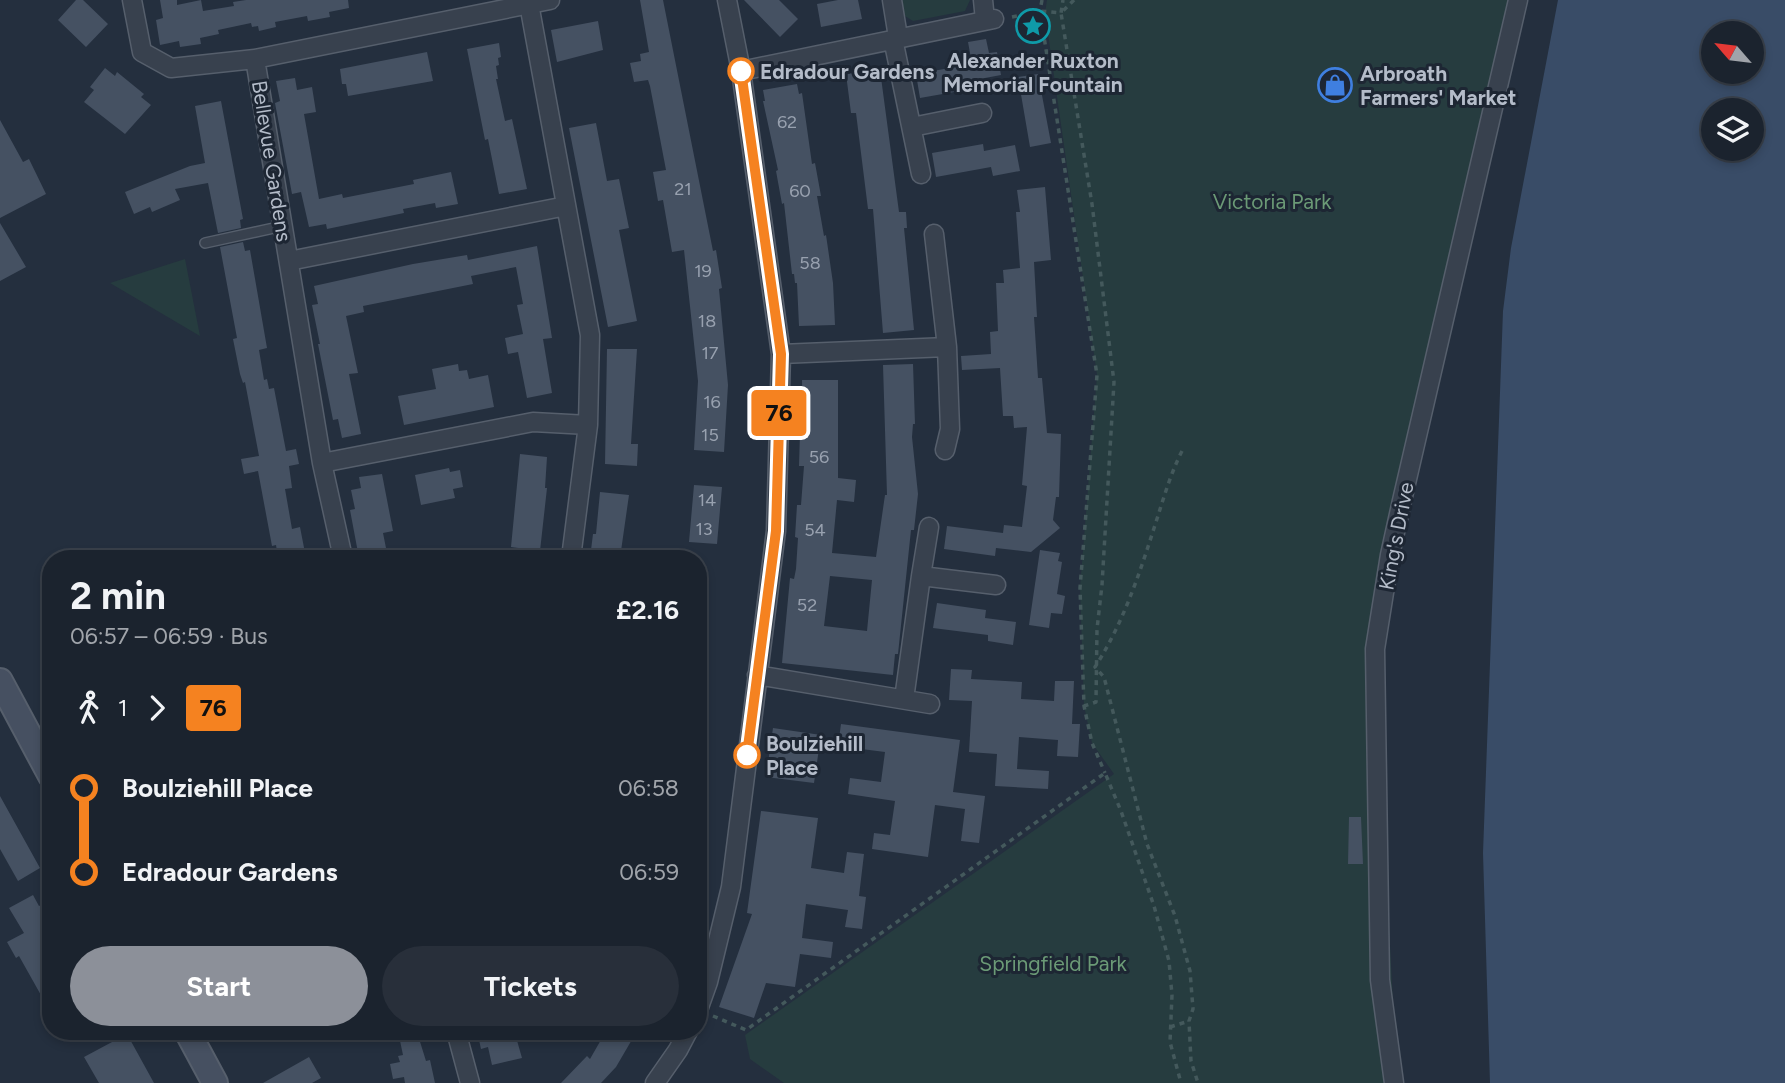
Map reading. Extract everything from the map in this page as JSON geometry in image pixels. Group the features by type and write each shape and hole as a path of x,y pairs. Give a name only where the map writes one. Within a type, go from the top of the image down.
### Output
{"street":[{"path":"132,0 142,52 171,68 255,59"},
{"name":"Bellevue Gardens","path":"341,550 322,463 255,59 550,0"},
{"path":"707,985 731,887 776,531 781,354 741,71 726,0"},
{"path":"892,0 896,38 921,174"},
{"path":"741,71 990,20 983,0"},
{"name":"King's Drive","path":"1394,1083 1380,980 1376,649 1398,518 1518,0"},
{"path":"529,4 590,335 588,425 572,550"},
{"path":"912,127 982,113"},
{"path":"289,261 566,206"},
{"path":"934,234 947,347 950,429 945,450"},
{"path":"781,354 947,347"},
{"path":"322,463 533,422 588,425"},
{"path":"904,699 929,527"},
{"path":"921,576 996,585"},
{"path":"757,676 930,704"},
{"path":"0,681 42,759"},
{"path":"192,1040 215,1083"},
{"path":"458,1040 470,1083"},
{"path":"655,1083 683,1040"}],"lane":[{"path":"205,243 283,226"}],"path":[{"path":"1042,0 1040,11 1097,375 1080,588 1084,706 1092,743 1150,894 1169,961 1172,995 1170,1042 1181,1083"},
{"path":"1063,0 1061,13 1092,204 1114,382 1096,702 1084,706"},
{"path":"1061,13 1074,0"},
{"path":"990,20 1040,11 1061,13"},
{"path":"1096,667 1128,603 1162,504 1168,478 1182,451"},
{"path":"1096,667 1104,677 1147,844 1175,916 1189,971 1193,1009 1189,1021 1191,1061 1198,1083"},
{"path":"707,1014 746,1030 1105,773"},
{"path":"1170,1027 1189,1021"}],"green space":[{"path":"897,0 970,0 965,11 913,21 905,16"},
{"name":"Victoria Park","path":"1047,0 1520,0 1375,649 1397,1083 784,1083 750,1059 745,1035 1114,774 1092,743 1084,706 1080,588 1097,375 1045,13"},
{"path":"185,259 200,336 110,283"}],"water":[{"path":"1558,0 1785,0 1785,1083 1490,1083 1483,853 1503,311 1511,248"}],"building":[{"path":"76,0 83,0 108,24 86,47 58,20"},
{"path":"160,0 177,0 177,5 201,0 203,11 234,6 233,2 246,0 348,0 349,8 329,12 330,17 308,21 307,16 275,22 276,27 259,31 258,26 252,27 251,23 218,30 219,34 200,38 201,44 180,47 179,41 160,45 156,20 163,18"},
{"path":"640,0 663,0 713,251 716,250 722,288 719,289 728,385 724,452 694,450 698,381 684,250 672,252 663,200 658,201 653,172 666,170 650,86 648,80 634,82 630,63 641,61 640,54 649,52"},
{"path":"744,0 779,0 798,19 780,37"},
{"path":"858,0 862,19 821,27 817,4"},
{"path":"598,21 603,50 557,62 551,30"},
{"path":"986,39 989,53 997,52 1001,75 969,81 971,89 920,98 916,74 972,64 968,42"},
{"path":"499,43 501,57 498,58 499,65 496,66 496,79 505,121 512,119 527,189 499,194 467,49"},
{"path":"427,52 433,81 348,96 346,84 342,84 340,69"},
{"path":"105,68 115,76 117,72 144,94 141,97 151,105 125,134 84,102 94,90 90,87"},
{"path":"880,70 899,212 906,212 907,228 904,228 914,330 883,333 873,209 868,209 856,113 851,113 846,74"},
{"path":"1038,74 1051,143 1030,147 1018,77"},
{"path":"295,78 297,90 312,87 316,112 304,114 319,199 342,194 343,198 414,184 413,180 451,172 458,204 436,208 435,203 403,209 404,213 327,229 326,224 309,227 301,192 292,194 275,103 280,101 276,81"},
{"path":"797,84 799,94 802,93 812,164 815,163 821,196 817,196 833,283 835,325 799,326 797,283 792,274 784,203 782,204 776,171 778,170 763,101 763,90"},
{"path":"221,101 243,219 240,220 241,228 218,233 208,183 175,189 180,200 152,212 150,207 134,214 125,192 190,166 205,163 195,106"},
{"path":"0,120 23,162 29,159 46,194 0,218"},
{"path":"596,123 607,181 619,179 629,228 619,230 637,321 608,327 569,128"},
{"path":"983,144 984,151 1015,145 1020,171 993,176 991,167 936,177 932,153"},
{"path":"1045,187 1051,260 1034,262 1037,317 1034,317 1038,378 1042,378 1047,433 1061,434 1059,497 1056,497 1053,520 1060,528 1031,552 996,548 995,556 944,549 947,526 1003,533 1004,525 1022,527 1027,486 1022,485 1027,427 1014,428 1013,416 1003,416 1000,368 962,370 961,356 991,354 990,332 998,331 996,283 1004,283 1003,270 1020,268 1016,212 1020,212 1017,190"},
{"path":"0,223 26,267 0,281"},
{"path":"243,242 245,251 250,250 267,348 259,350 264,380 267,379 269,389 274,388 286,451 296,449 299,464 289,466 292,488 285,489 292,529 300,527 304,550 277,550 276,545 272,546 258,471 244,474 241,459 259,456 245,382 243,383 240,374 233,339 237,338 220,247"},
{"path":"537,246 552,338 543,339 552,393 527,398 518,352 508,354 505,338 523,334 517,305 523,304 516,267 471,276 473,284 363,306 364,312 346,316 358,373 349,374 361,434 342,438 338,419 333,420 318,344 312,305 318,304 314,286 413,264 467,255 468,260"},
{"path":"607,349 637,349 631,444 638,444 637,466 605,464"},
{"path":"458,364 459,371 467,370 469,379 488,375 494,407 404,425 398,396 436,389 432,369"},
{"path":"913,364 915,424 912,437 918,494 893,675 782,663 790,578 794,579 796,569 797,505 801,505 804,466 799,466 800,433 803,433 802,380 838,380 838,478 856,480 854,502 837,500 832,553 876,557 887,495 883,365","holes":["830,576 872,580 867,631 824,626"]},
{"path":"520,454 547,457 547,488 540,550 511,547"},
{"path":"449,468 450,472 460,470 463,487 453,489 455,498 421,505 415,475"},
{"path":"382,474 393,531 383,533 386,550 358,550 350,510 355,509 351,490 361,488 359,477"},
{"path":"694,485 722,487 717,544 689,542"},
{"path":"600,492 629,495 621,550 591,550 593,534 596,534"},
{"path":"1040,550 1060,553 1058,561 1062,562 1057,594 1065,596 1062,614 1051,613 1049,628 1029,625"},
{"path":"937,603 986,610 985,618 1016,622 1013,645 988,641 988,635 933,628"},
{"path":"951,669 972,670 971,679 1022,682 1021,699 1054,701 1055,681 1074,681 1072,724 1080,724 1078,757 1057,756 1058,740 1019,737 1017,769 1049,771 1048,789 995,786 997,754 969,752 972,701 949,700"},
{"path":"841,724 960,740 953,792 985,796 979,843 961,841 965,809 935,805 928,857 872,849 874,833 890,835 895,801 848,794 850,778 881,782 885,752 838,746"},
{"path":"773,728 821,735 814,783 766,777"},
{"path":"0,796 40,868 18,881 0,849"},
{"path":"761,811 818,818 811,868 844,873 847,852 864,854 859,896 866,897 862,929 845,927 848,910 806,904 802,938 833,942 831,958 800,954 795,987 766,983 754,1018 719,1007 752,914 747,913"},
{"path":"1349,817 1361,817 1363,864 1348,864"},
{"path":"33,895 39,906 42,904 42,997 19,956 16,958 7,942 24,933 9,908"},
{"path":"116,1040 130,1040 154,1083 99,1083 84,1057"},
{"path":"400,1040 419,1040 426,1061 430,1060 435,1083 405,1083 404,1077 393,1079 390,1064 400,1062 398,1056 403,1055"},
{"path":"479,1040 517,1040 522,1058 492,1065 488,1047 481,1049"},
{"path":"601,1040 632,1040 616,1067 601,1083 561,1083 587,1056 590,1059"},
{"path":"309,1057 321,1078 312,1083 263,1083"}],"bus line":[{"name":"76","path":"741,71 781,354 776,531 747,755"}],"place":[{"name":"Alexander Ruxton Memorial Fountain","path":"1033,26"},
{"name":"Edradour Gardens","path":"741,71"},
{"name":"Arbroath Farmers' Market","path":"1335,85"},
{"name":"Boulziehill Place","path":"747,755"}],"park label":[{"name":"Springfield Park","path":"1053,963"}]}
